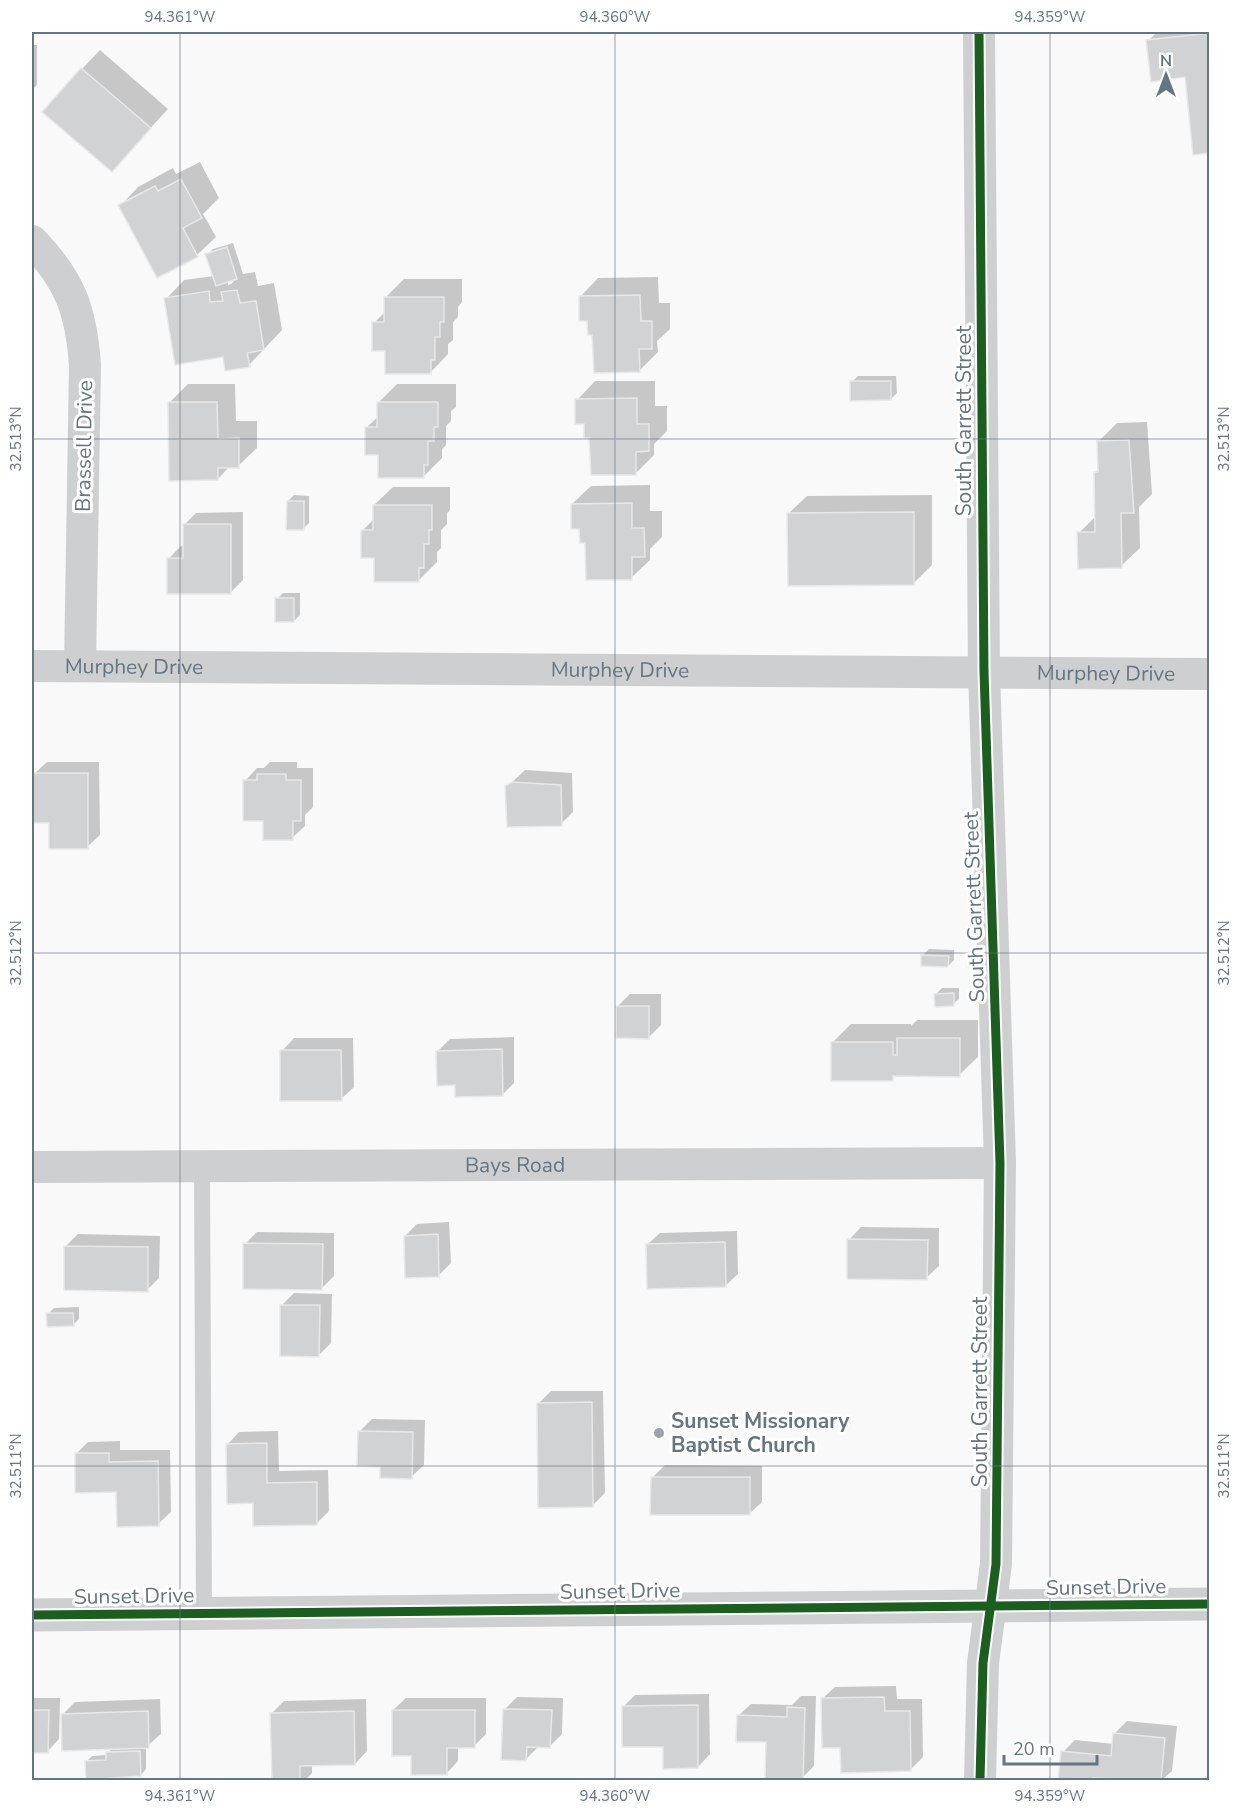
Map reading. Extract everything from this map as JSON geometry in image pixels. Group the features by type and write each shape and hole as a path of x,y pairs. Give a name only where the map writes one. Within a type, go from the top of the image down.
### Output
{"street":[{"name":"South Garrett Street","path":"979,32 984,671 1000,1163 996,1564 983,1663 980,1780"},
{"name":"Brassell Drive","path":"32,241 67,283 83,334 85,365 80,666"},
{"name":"Murphey Drive","path":"32,666 1209,674"},
{"name":"Bays Road","path":"32,1167 1000,1163"},
{"name":"Sunset Drive","path":"32,1615 1209,1604"}],"lane":[{"path":"202,1166 204,1614"}],"building":[{"path":"1210,33 1210,153 1193,155 1185,77 1151,82 1146,40"},
{"path":"81,68 151,128 112,172 42,112"},
{"path":"181,179 202,218 183,228 198,257 157,278 118,205 155,186 158,191"},
{"path":"227,247 237,279 216,286 205,254"},
{"path":"237,290 240,303 256,301 264,350 247,353 250,367 225,371 223,357 175,365 164,298 209,291 210,302 223,301 221,292"},
{"path":"640,295 641,321 652,321 652,349 639,349 640,372 594,373 592,335 588,335 587,321 579,321 579,296"},
{"path":"384,297 444,297 444,322 440,322 440,337 435,337 435,360 431,360 431,374 385,374 385,351 372,351 372,322 384,322"},
{"path":"850,381 891,381 891,400 850,401"},
{"path":"637,398 637,424 649,424 649,451 636,452 636,475 591,475 589,438 584,438 584,424 575,424 575,399"},
{"path":"168,402 217,402 218,439 239,438 239,468 218,468 218,480 169,481"},
{"path":"377,402 438,402 438,427 434,427 434,441 428,441 428,465 424,465 424,478 378,478 378,455 365,455 365,427 377,427"},
{"path":"1129,440 1134,513 1121,513 1122,568 1078,569 1077,532 1095,532 1094,472 1098,472 1097,441"},
{"path":"287,501 304,501 304,530 286,530"},
{"path":"632,503 632,528 644,528 645,557 632,557 632,580 586,580 585,543 580,543 579,529 571,529 571,504"},
{"path":"373,505 432,505 432,530 429,530 429,544 424,544 424,568 419,568 419,582 374,582 374,558 361,558 361,530 373,530"},
{"path":"914,512 914,585 788,586 787,513"},
{"path":"183,524 231,524 231,594 167,594 167,558 183,558"},
{"path":"275,598 294,598 294,622 275,622"},
{"path":"33,773 88,773 88,849 49,849 49,823 33,823"},
{"path":"257,774 286,774 286,780 301,780 301,821 293,821 293,840 263,840 263,821 243,821 243,780 257,780"},
{"path":"512,782 561,785 562,826 507,827 505,786"},
{"path":"921,955 949,956 948,967 921,966"},
{"path":"954,993 954,1006 935,1007 934,994"},
{"path":"616,1006 649,1006 649,1039 616,1038"},
{"path":"897,1038 960,1038 960,1077 893,1076 893,1081 831,1081 831,1042 893,1042 893,1055 897,1055"},
{"path":"502,1049 503,1096 455,1097 455,1085 437,1086 436,1051"},
{"path":"280,1050 341,1050 342,1101 280,1101"},
{"path":"438,1234 439,1277 405,1278 404,1236"},
{"path":"847,1239 928,1240 927,1280 847,1279"},
{"path":"725,1242 726,1287 647,1289 646,1244"},
{"path":"243,1243 323,1244 322,1290 243,1289"},
{"path":"64,1246 148,1247 148,1292 64,1290"},
{"path":"280,1305 320,1305 319,1357 280,1356"},
{"path":"46,1313 73,1313 74,1326 47,1327"},
{"path":"592,1402 593,1507 538,1508 537,1403"},
{"path":"358,1431 413,1432 412,1479 380,1478 380,1467 357,1466"},
{"path":"267,1443 267,1483 317,1482 317,1525 253,1526 253,1503 227,1504 226,1444"},
{"path":"75,1453 109,1453 109,1462 158,1461 159,1526 117,1527 116,1492 75,1493"},
{"path":"651,1477 750,1477 750,1515 650,1515"},
{"path":"884,1697 885,1711 910,1711 911,1771 841,1773 840,1748 822,1748 821,1698"},
{"path":"698,1705 698,1768 663,1769 663,1747 622,1747 622,1706"},
{"path":"787,1707 805,1708 803,1780 765,1779 766,1742 736,1742 737,1715 787,1717"},
{"path":"503,1709 552,1710 550,1748 527,1747 526,1761 501,1760"},
{"path":"32,1710 49,1710 48,1753 32,1753"},
{"path":"392,1710 475,1710 475,1748 447,1748 447,1775 411,1775 411,1756 392,1756"},
{"path":"148,1711 149,1748 62,1751 61,1714"},
{"path":"354,1711 355,1765 300,1766 300,1780 272,1780 270,1713"},
{"path":"1113,1733 1165,1738 1161,1780 1093,1778 1093,1780 1058,1780 1061,1751 1111,1756"},
{"path":"140,1751 141,1776 86,1780 85,1761 106,1760 106,1752"}],"cycle path":[{"path":"979,32 984,671 1000,1163 996,1564 983,1663 980,1780"},
{"path":"32,1615 1210,1604"}],"place":[{"name":"Sunset Missionary Baptist Church","path":"659,1433"}]}
